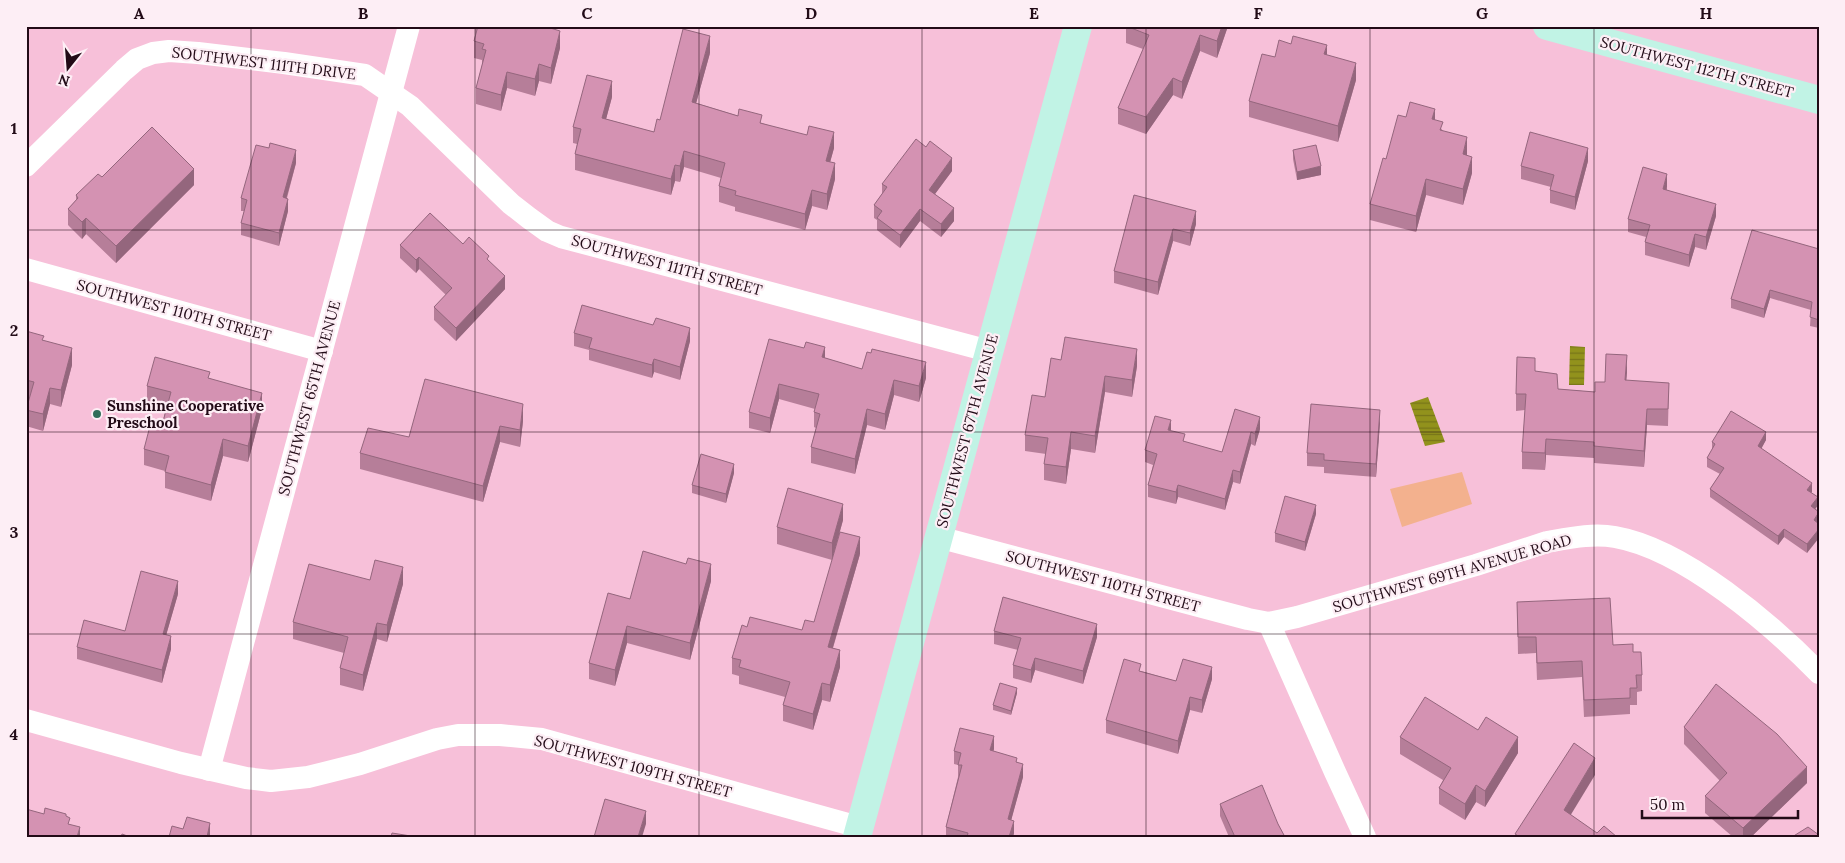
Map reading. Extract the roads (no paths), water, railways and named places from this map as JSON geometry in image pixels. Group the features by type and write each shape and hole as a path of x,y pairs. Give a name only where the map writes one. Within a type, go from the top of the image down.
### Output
{"main road":[{"name":"SOUTHWEST 67TH AVENUE","path":"858,832 1078,26"},
{"name":"SOUTHWEST 112TH STREET","path":"1546,26 1819,100"}],"street":[{"name":"SOUTHWEST 65TH AVENUE","path":"209,770 409,26"},
{"name":"SOUTHWEST 111TH DRIVE","path":"26,166 124,70 137,59 153,53 169,51 198,53 365,75 391,92"},
{"name":"SOUTHWEST 111TH STREET","path":"391,92 410,106 511,204 541,226 561,237 989,351"},
{"name":"SOUTHWEST 110TH STREET","path":"26,270 322,351"},
{"name":"SOUTHWEST 69TH AVENUE ROAD","path":"1269,623 1319,611 1547,542 1575,537 1597,536 1630,540 1668,556 1692,569 1737,601 1785,641 1819,673"},
{"name":"SOUTHWEST 110TH STREET","path":"938,537 1269,623"},
{"path":"1269,623 1365,837"},
{"name":"SOUTHWEST 109TH STREET","path":"26,720 209,770 271,781 308,777 360,764 437,739 458,735 522,736 564,744 858,832"}],"place":[{"name":"Sunshine Cooperative Preschool","path":"97,414"}]}
